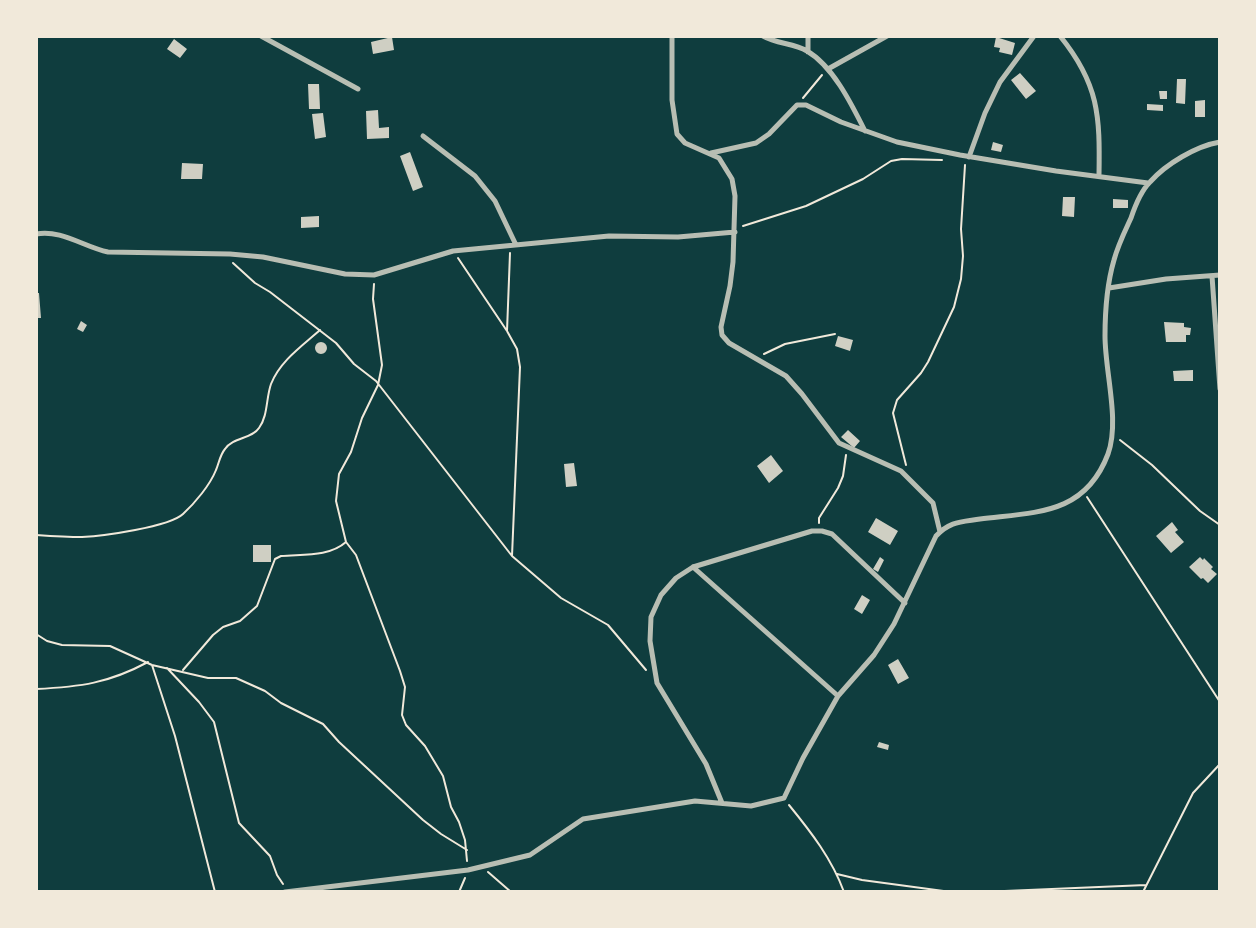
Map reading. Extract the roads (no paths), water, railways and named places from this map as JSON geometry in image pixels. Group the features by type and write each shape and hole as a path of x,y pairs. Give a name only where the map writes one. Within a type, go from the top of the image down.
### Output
{"street":[{"path":"261,36 358,89"},
{"path":"672,36 672,100 677,134 685,143 719,158 732,179 735,196 735,230 730,286 721,327 722,335 729,343 786,376 836,440 864,456 902,471 933,503 940,532"},
{"path":"763,36 808,52 828,69 865,130"},
{"path":"808,36 808,52"},
{"path":"828,69 887,36"},
{"path":"965,156 1000,82 1034,36"},
{"path":"1060,36 1078,59 1095,99 1099,119 1100,175"},
{"path":"709,153 756,143 769,134 797,105 806,105 897,142 1056,171 1148,183"},
{"path":"423,136 475,176 495,201 513,245"},
{"path":"287,892 468,870 530,855 583,819 695,801 751,806 784,798 803,758 838,696 874,655 894,624 936,536 946,525 969,520 1039,513 1070,502 1084,493 1100,471 1113,434 1105,337 1109,288 1114,260 1121,240 1136,204 1148,183 1191,153 1220,142"},
{"path":"36,234 58,235 108,252 263,257 345,274 374,275 453,251 609,236 678,237 735,230"},
{"path":"1109,288 1166,279 1220,275"},
{"path":"1212,276 1220,389"},
{"path":"722,803 706,765 657,683 650,641 651,618 661,595 676,578 693,567 812,531 822,531 832,534 905,603"},
{"path":"693,567 838,696"}]}
